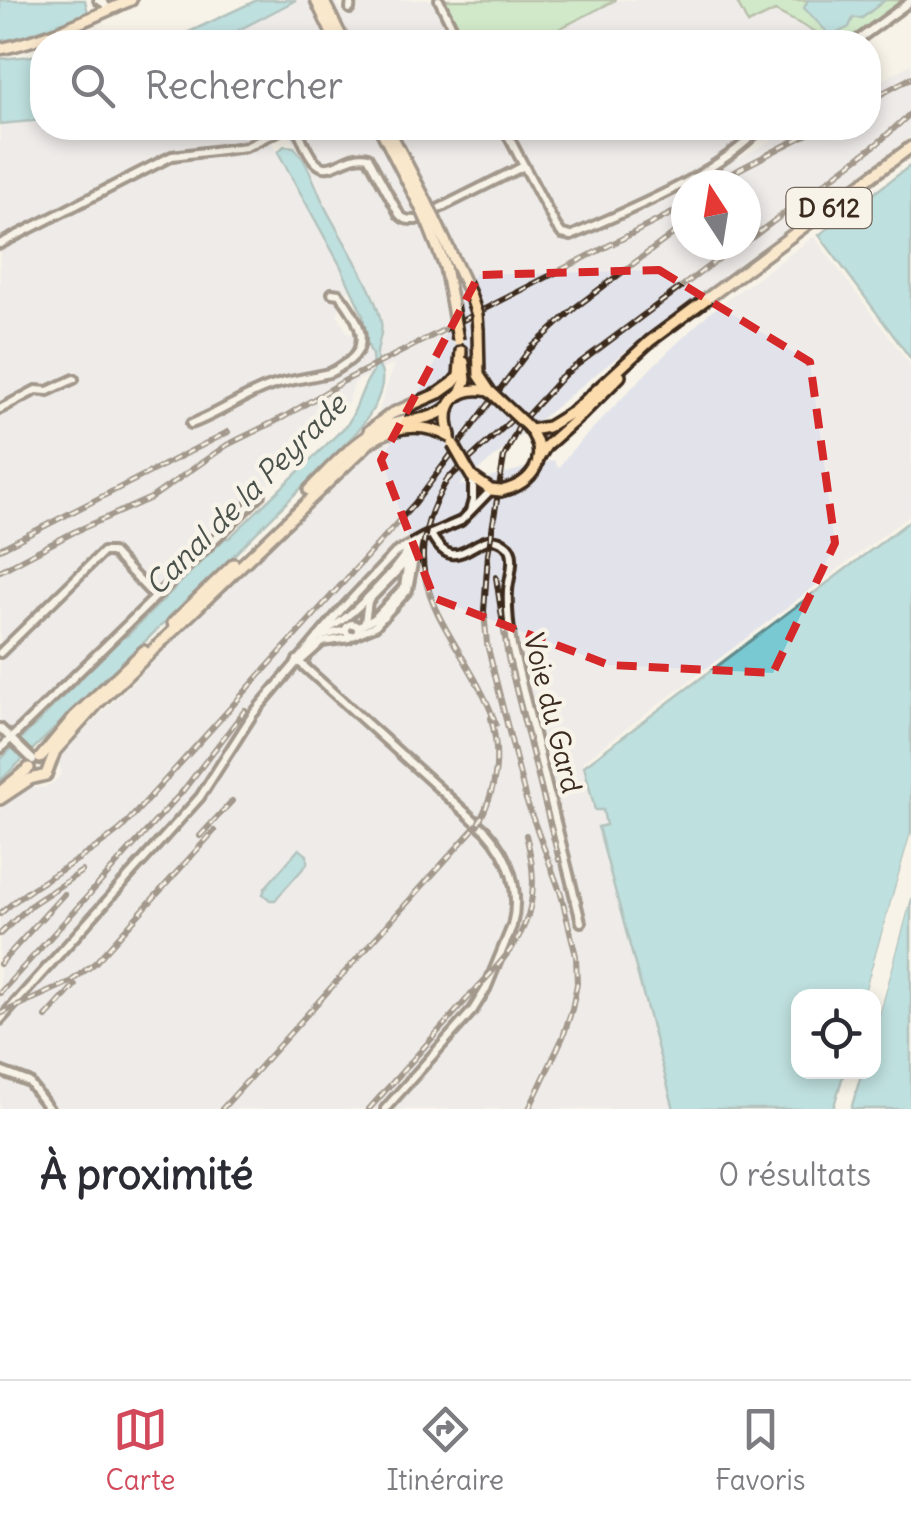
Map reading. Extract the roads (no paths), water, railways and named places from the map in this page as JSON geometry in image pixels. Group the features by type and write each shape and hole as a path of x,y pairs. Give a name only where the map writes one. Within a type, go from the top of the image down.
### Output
{"main road":[{"path":"61,30 131,0"},
{"path":"316,0 330,30"},
{"path":"324,0 338,30"},
{"path":"0,48 30,40"},
{"path":"387,140 423,203"},
{"path":"394,140 470,294 477,315 479,375 490,392 529,428 538,450 529,478 515,488 496,491 472,478 452,440 446,418 448,407"},
{"name":"D 612","path":"529,428 540,430 560,421 650,341 911,147"},
{"path":"0,796 16,788 74,718 365,437 395,423 432,418 460,393 466,380 445,267 432,224"},
{"name":"D 612","path":"538,459 546,446 666,330"},
{"path":"365,437 390,414 453,384 459,376 459,345"},
{"path":"460,393 490,392"},
{"path":"35,764 55,751 99,702 370,442 407,427 436,429 452,440"}],"street":[{"path":"98,0 108,10"},
{"path":"438,0 453,30"},
{"path":"871,30 911,1"},
{"path":"0,244 172,156 246,146 259,140"},
{"path":"304,140 321,167 328,168 356,155 368,157 399,214 409,220 524,166"},
{"path":"510,140 556,226 562,234 571,236 701,173 748,140"},
{"path":"191,424 287,380 333,371 357,354 357,318 339,294 332,293"},
{"path":"0,409 36,390 48,391 74,379"},
{"path":"470,512 472,478"},
{"path":"0,1020 200,798 253,714 297,660 304,659 324,631 348,617 413,543 461,521 496,491"},
{"path":"0,748 12,741 261,494"},
{"name":"Voie du Gard","path":"431,534 437,546 448,554 455,555 491,539 510,548 508,610 512,646 581,922"},
{"path":"354,631 374,619 404,587 413,543"},
{"path":"317,642 375,626 408,590 413,543"},
{"path":"0,653 103,552 112,552 156,598"},
{"path":"354,631 368,601 408,560"},
{"path":"297,660 486,831 506,860 515,889 512,926 480,1001 384,1109"},
{"path":"0,728 35,764"},
{"path":"3,1073 29,1082 49,1109"}],"water":[{"path":"0,0 85,0 88,13 43,30 30,30 25,37 0,41"},
{"path":"257,0 296,0 239,30 193,30"},
{"path":"808,0 885,0 862,18 853,18 843,30 825,30 804,8"},
{"path":"30,56 30,121 0,124 0,59"},
{"path":"284,146 294,147 304,161 378,309 382,327 377,360 382,382 378,400 352,437 0,781 0,760 121,638 347,425 373,372 363,315 278,152"},
{"path":"911,165 911,359 819,235"},
{"path":"911,520 911,833 866,989 791,989 791,1079 842,1079 833,1109 674,1109 598,827 606,825 603,810 595,810 584,766"},
{"path":"299,849 307,855 307,864 275,900 270,900 263,894 265,888"},
{"path":"911,898 911,1109 851,1109 860,1079 881,1079 881,1007"}],"railway":[{"path":"881,94 911,78"},
{"path":"761,231 878,143 911,113"},
{"path":"738,170 796,140"},
{"path":"0,571 151,498 227,445 344,381 671,214"},
{"path":"0,914 122,828 415,503 530,349 576,307 671,235"},
{"path":"557,380 717,260"},
{"path":"529,1109 572,1009 577,984 576,956 561,894 526,800 487,644 484,611 488,554 504,457 521,422 566,373"},
{"path":"446,481 519,413"},
{"path":"0,549 228,432"},
{"path":"449,477 430,515 423,548 425,578 434,606 496,724"},
{"path":"496,577 508,658 559,860"},
{"path":"0,993 182,792 245,710"},
{"path":"222,1109 478,824 495,772 491,718"},
{"path":"200,836 232,801"},
{"path":"0,1014 70,982 95,963 214,831"},
{"path":"369,1109 498,965 519,936 532,892 526,835"},
{"path":"0,934 31,905 82,871"},
{"path":"0,964 64,894"},
{"path":"46,1017 75,985"}],"water label":[{"name":"Canal de la Peyrade","path":"246,495"}]}
